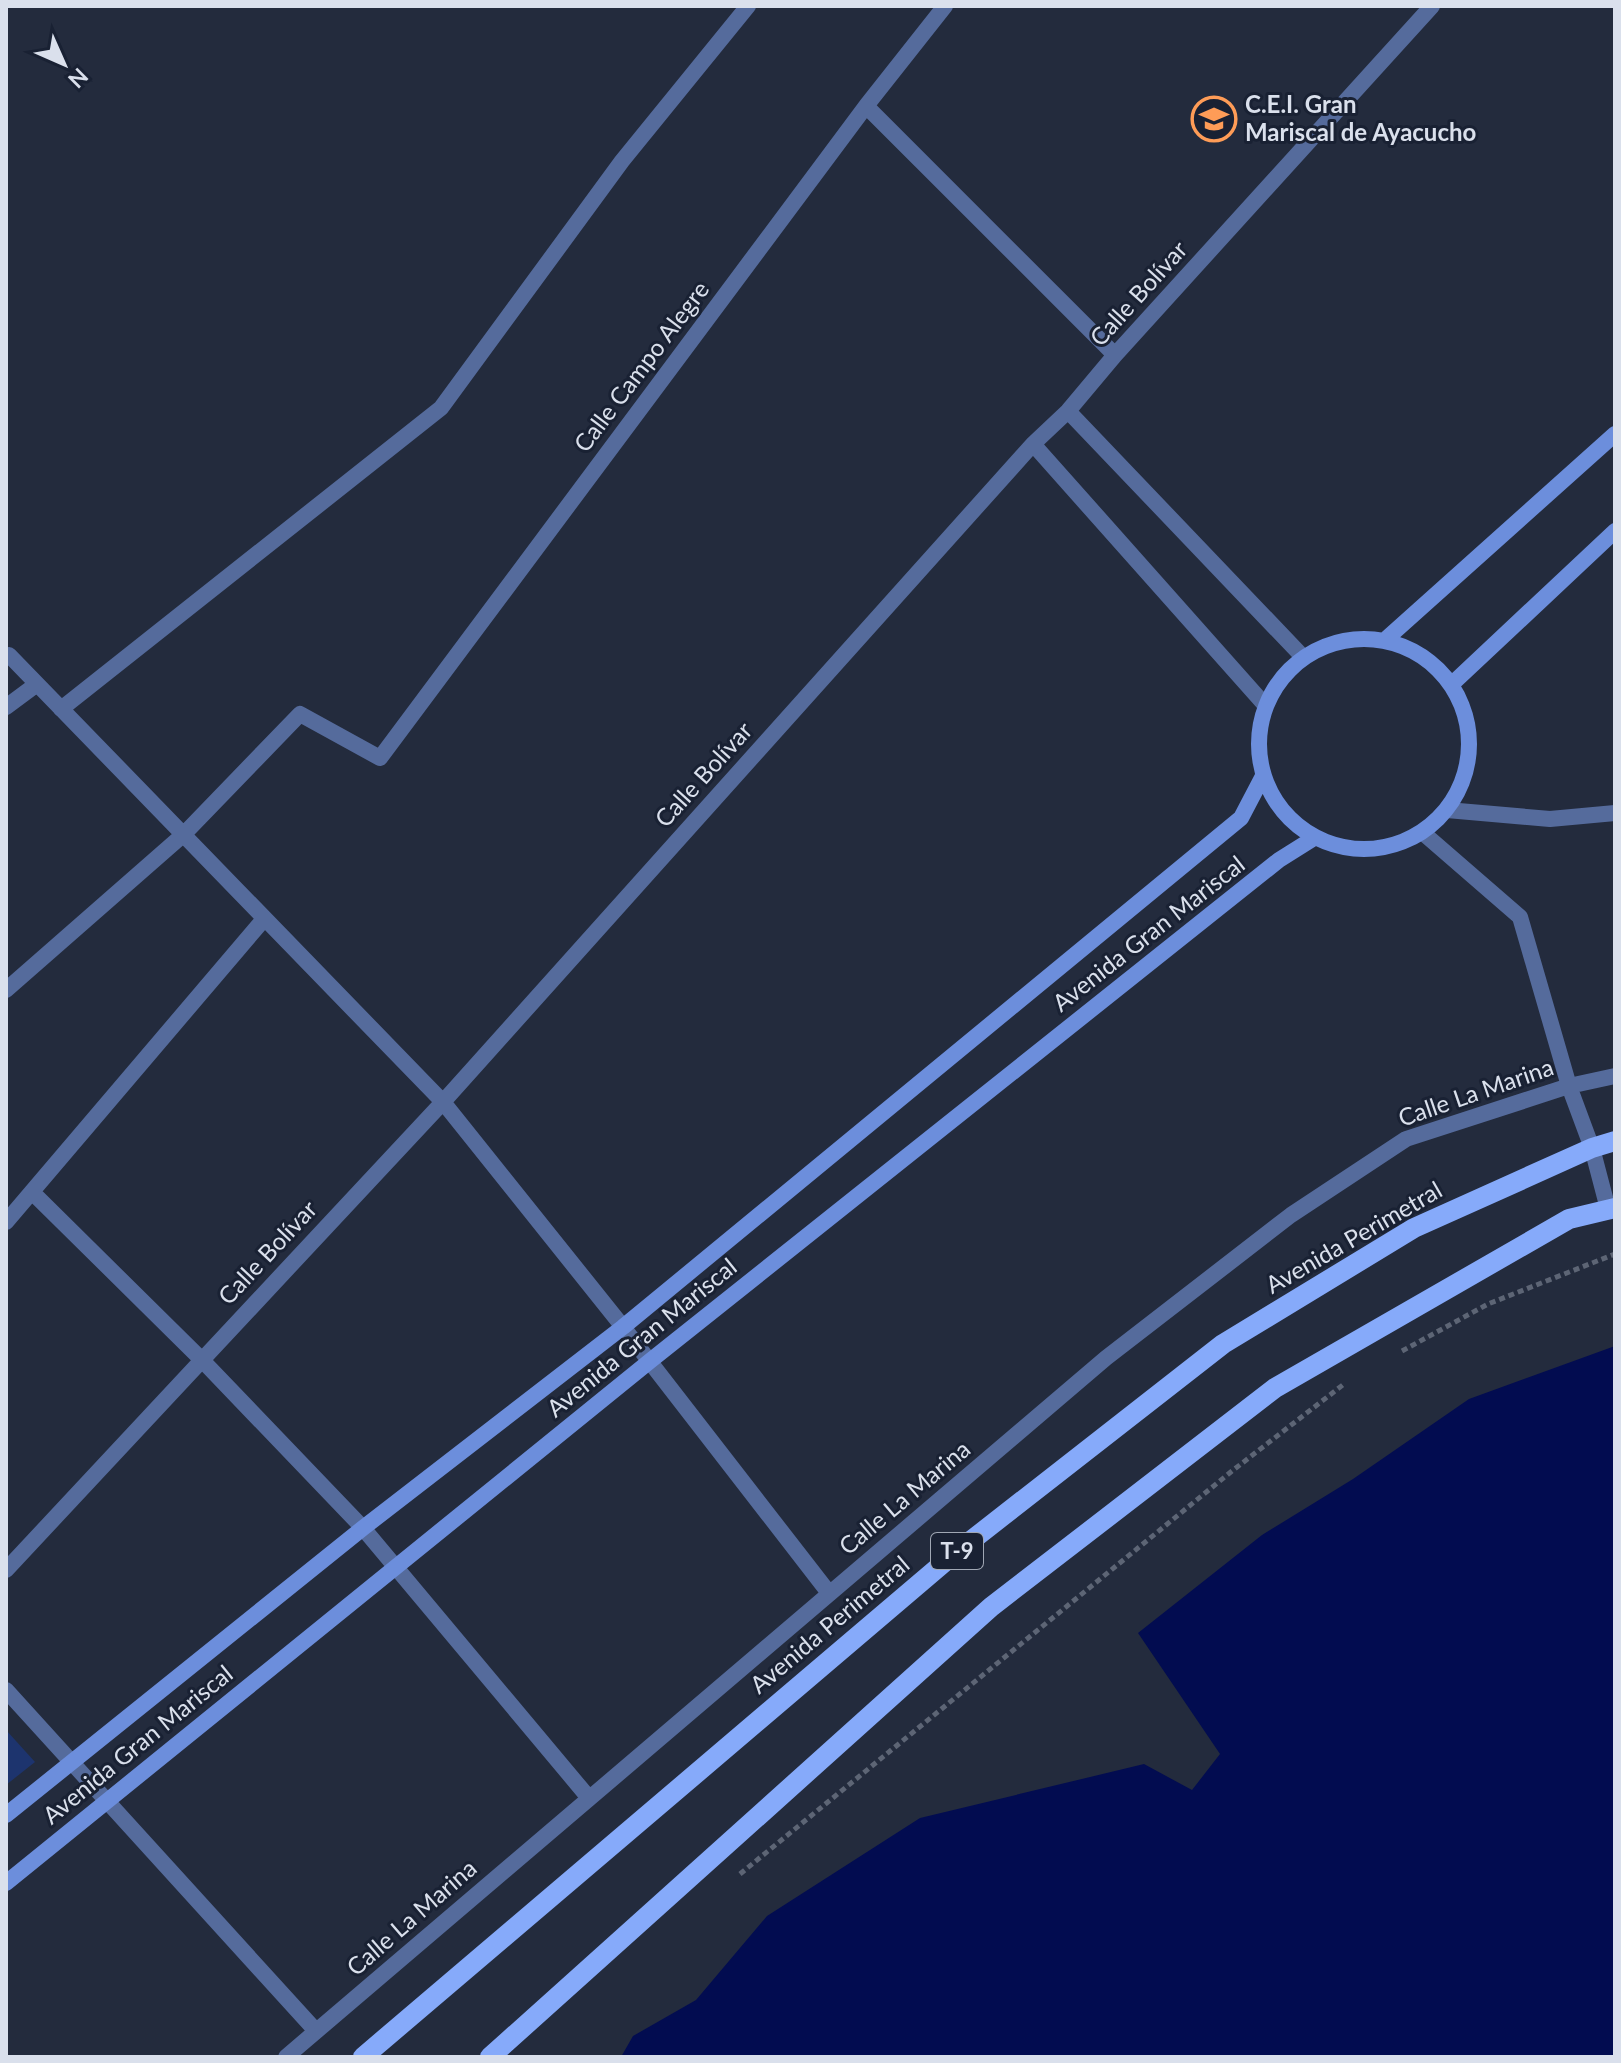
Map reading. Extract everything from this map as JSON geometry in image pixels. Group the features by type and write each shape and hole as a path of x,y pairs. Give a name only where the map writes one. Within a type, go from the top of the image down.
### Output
{"main road":[{"name":"Avenida Perimetral","path":"363,2057 954,1554 1223,1344 1414,1228 1592,1148 1615,1141"},
{"name":"T-9","path":"490,2057 991,1607 1275,1388 1569,1219 1611,1208"}],"street":[{"path":"61,709 441,408 622,161 748,6"},
{"name":"Calle Campo Alegre","path":"184,834 300,714 380,758 866,106 945,6"},
{"name":"Calle Bolívar","path":"6,1570 443,1102 1033,444 1068,411 1115,355 1432,6"},
{"path":"866,106 1115,355"},
{"path":"1068,411 1303,657"},
{"path":"1385,640 1615,434"},
{"path":"1033,444 1265,705"},
{"path":"1452,684 1615,531"},
{"path":"1343,640 1385,640 1423,655 1452,684 1469,725 1467,770 1447,810 1422,832 1397,845 1369,850 1341,848 1314,838 1292,822 1274,801 1263,776 1258,741 1265,705 1281,679 1303,657 1343,640"},
{"path":"9,655 443,1102 650,1361 829,1593"},
{"path":"6,707 37,684"},
{"name":"Avenida Gran Mariscal","path":"6,1815 363,1528 623,1327 1241,818 1263,776"},
{"path":"1447,810 1550,819 1615,813"},
{"path":"1422,832 1520,917 1569,1086 1611,1208"},
{"path":"6,990 184,834"},
{"name":"Avenida Gran Mariscal","path":"6,1883 650,1361 1279,860 1314,838"},
{"path":"6,1222 264,919"},
{"name":"Calle La Marina","path":"286,2057 1106,1358 1291,1215 1406,1139 1569,1086 1615,1076"},
{"path":"32,1192 201,1359 363,1528 589,1798"},
{"path":"6,1690 316,2031"}],"path":[{"path":"1398,1353 1488,1304 1615,1254"},
{"path":"732,1881 1232,1471 1347,1381"}],"shaded area":[{"path":"1615,1346 1615,2057 621,2057 633,2036 696,2000 767,1916 920,1818 1144,1764 1192,1790 1220,1754 1138,1633 1262,1535 1353,1479 1469,1399"},
{"path":"6,1730 35,1762 6,1785"}],"place":[{"name":"C.E.I. Gran Mariscal de Ayacucho","path":"1214,119"}]}
